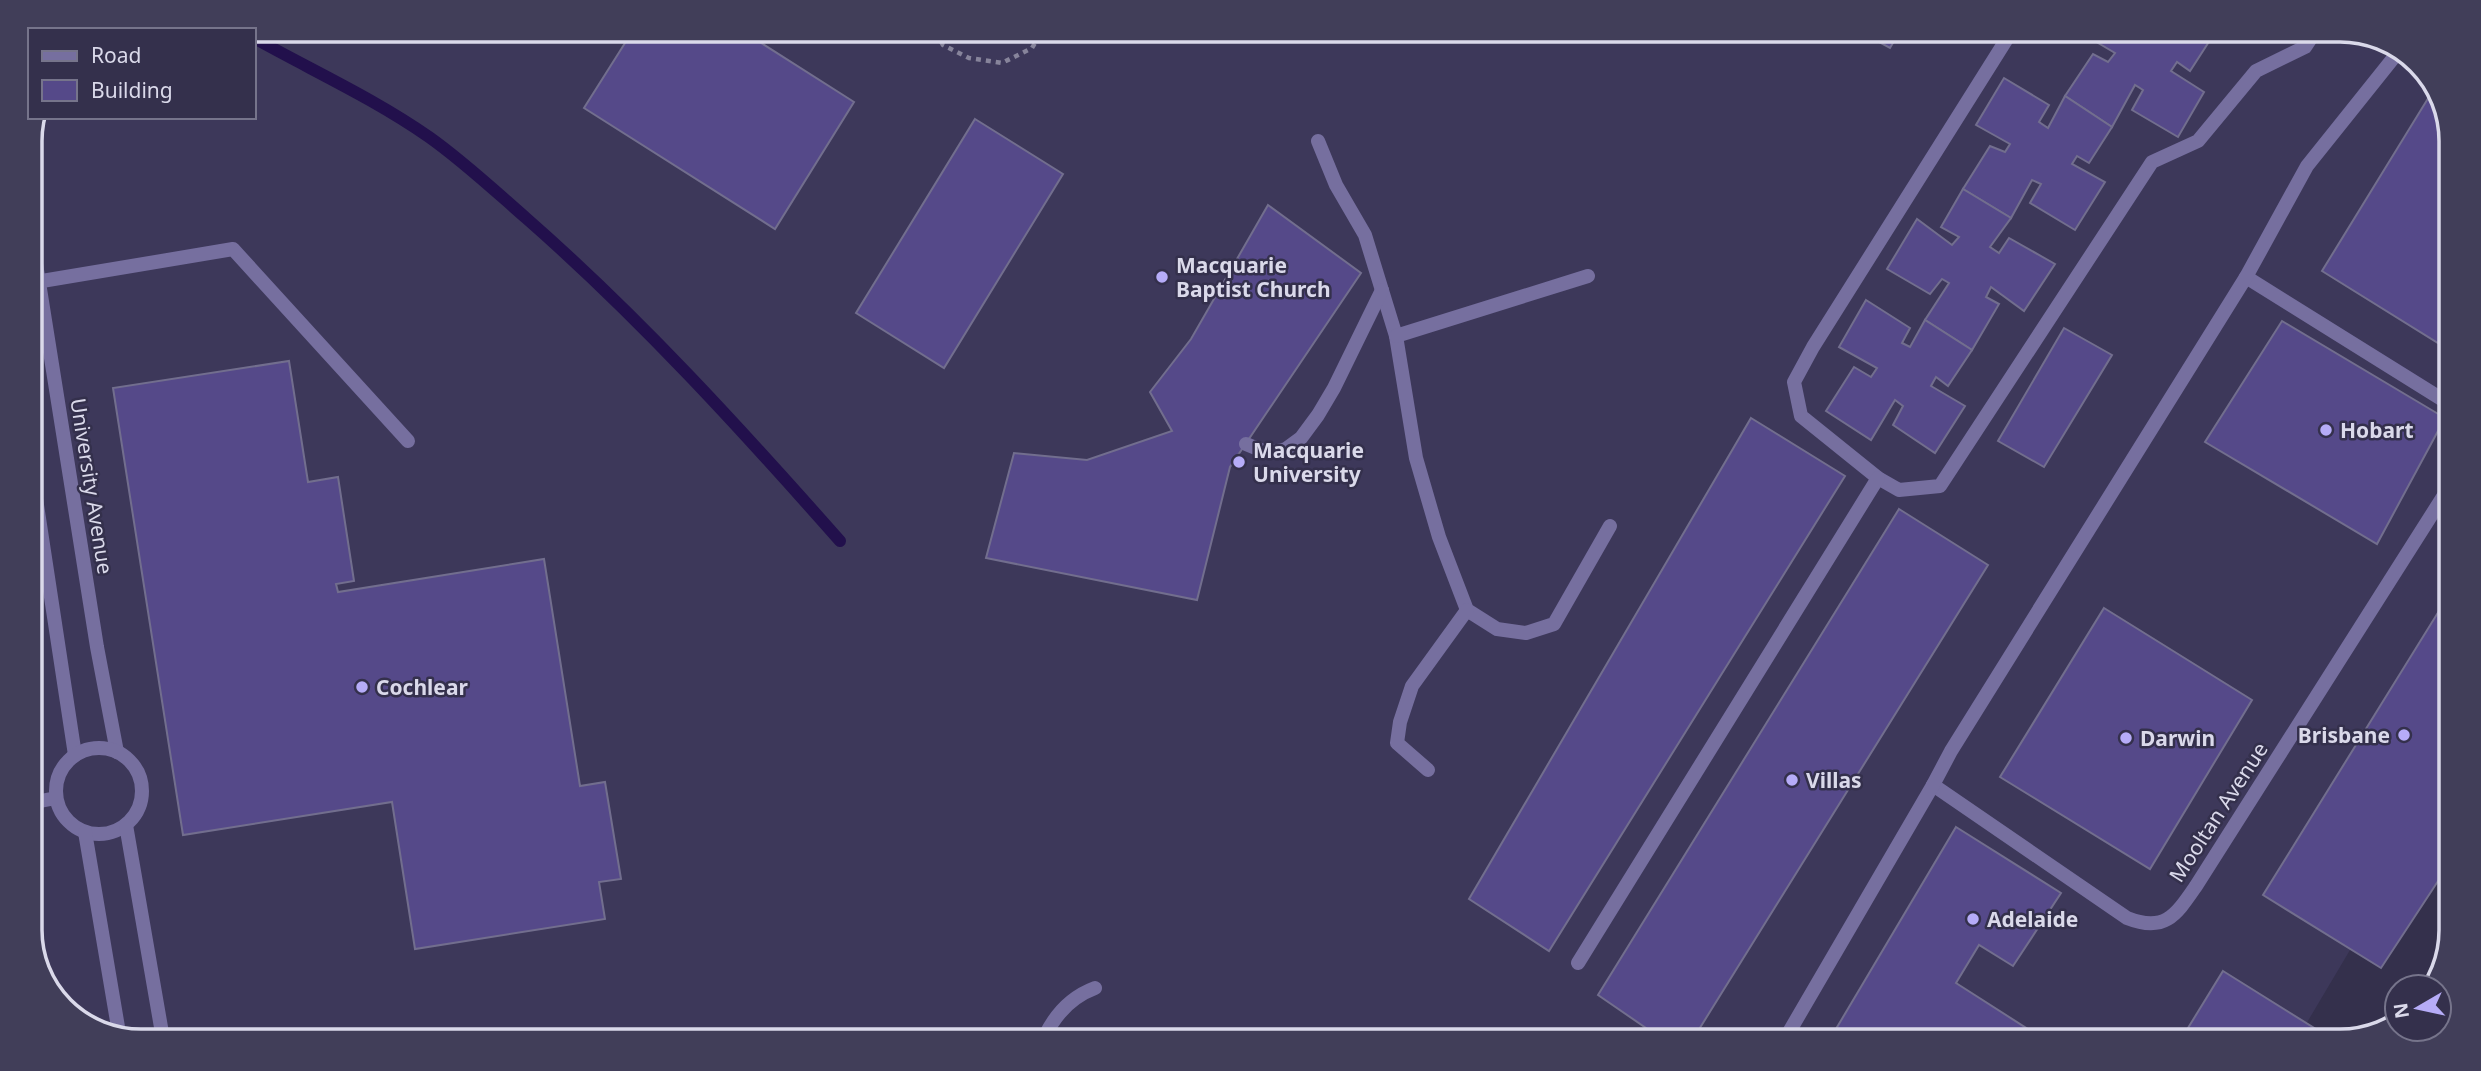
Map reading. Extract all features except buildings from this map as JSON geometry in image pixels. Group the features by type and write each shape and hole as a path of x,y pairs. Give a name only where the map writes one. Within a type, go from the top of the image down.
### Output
{"street":[{"path":"2005,42 1813,347 1794,382 1801,416 1878,478 1899,490 1940,486 2152,162 2198,141 2256,71 2305,47 2308,42"},
{"path":"1791,1029 1951,751 2246,277 2307,166 2394,58"},
{"path":"1318,141 1336,185 1365,235 1396,336 1416,458 1440,537 1467,610 1497,629 1526,633 1554,624 1610,526"},
{"path":"42,281 233,249 408,441"},
{"path":"1396,336 1588,276"},
{"path":"2246,277 2439,397"},
{"path":"1246,444 1269,453 1286,449 1301,438 1334,388 1382,290"},
{"name":"University Avenue","path":"42,328 117,752"},
{"path":"1578,963 1878,478"},
{"name":"Mooltan Avenue","path":"1933,785 2127,918 2143,924 2162,922 2173,917 2196,886 2439,503"},
{"path":"42,538 75,755"},
{"path":"1428,771 1397,743 1400,722 1412,686 1467,610"},
{"path":"103,748 117,752 129,760 142,785 136,814 126,825 114,832 99,835 85,832 65,820 56,799 56,786 59,774 75,755 88,749 103,748"},
{"path":"42,801 56,799"},
{"path":"126,825 161,1029"},
{"path":"85,832 118,1026"},
{"path":"1050,1029 1066,1004 1079,994 1095,988"}],"path":[{"path":"941,42 969,58 1002,63 1032,48 1036,42"}],"shaded area":[{"name":"Macquarie University","path":"256,42 2360,44 2390,55 2410,71 2429,97 2439,134 2439,800 2303,1029 121,1027 91,1016 71,1000 52,974 42,937 42,134 44,119 256,119"}],"waterway":[{"path":"262,42 408,123 479,176 649,334 840,541"}],"place":[{"name":"Macquarie Baptist Church","path":"1162,277"},
{"name":"Hobart","path":"2326,430"},
{"name":"Macquarie University","path":"1239,462"},
{"name":"Cochlear","path":"362,687"},
{"name":"Brisbane","path":"2404,735"},
{"name":"Darwin","path":"2126,738"},
{"name":"Villas","path":"1792,780"},
{"name":"Adelaide","path":"1973,919"}]}
